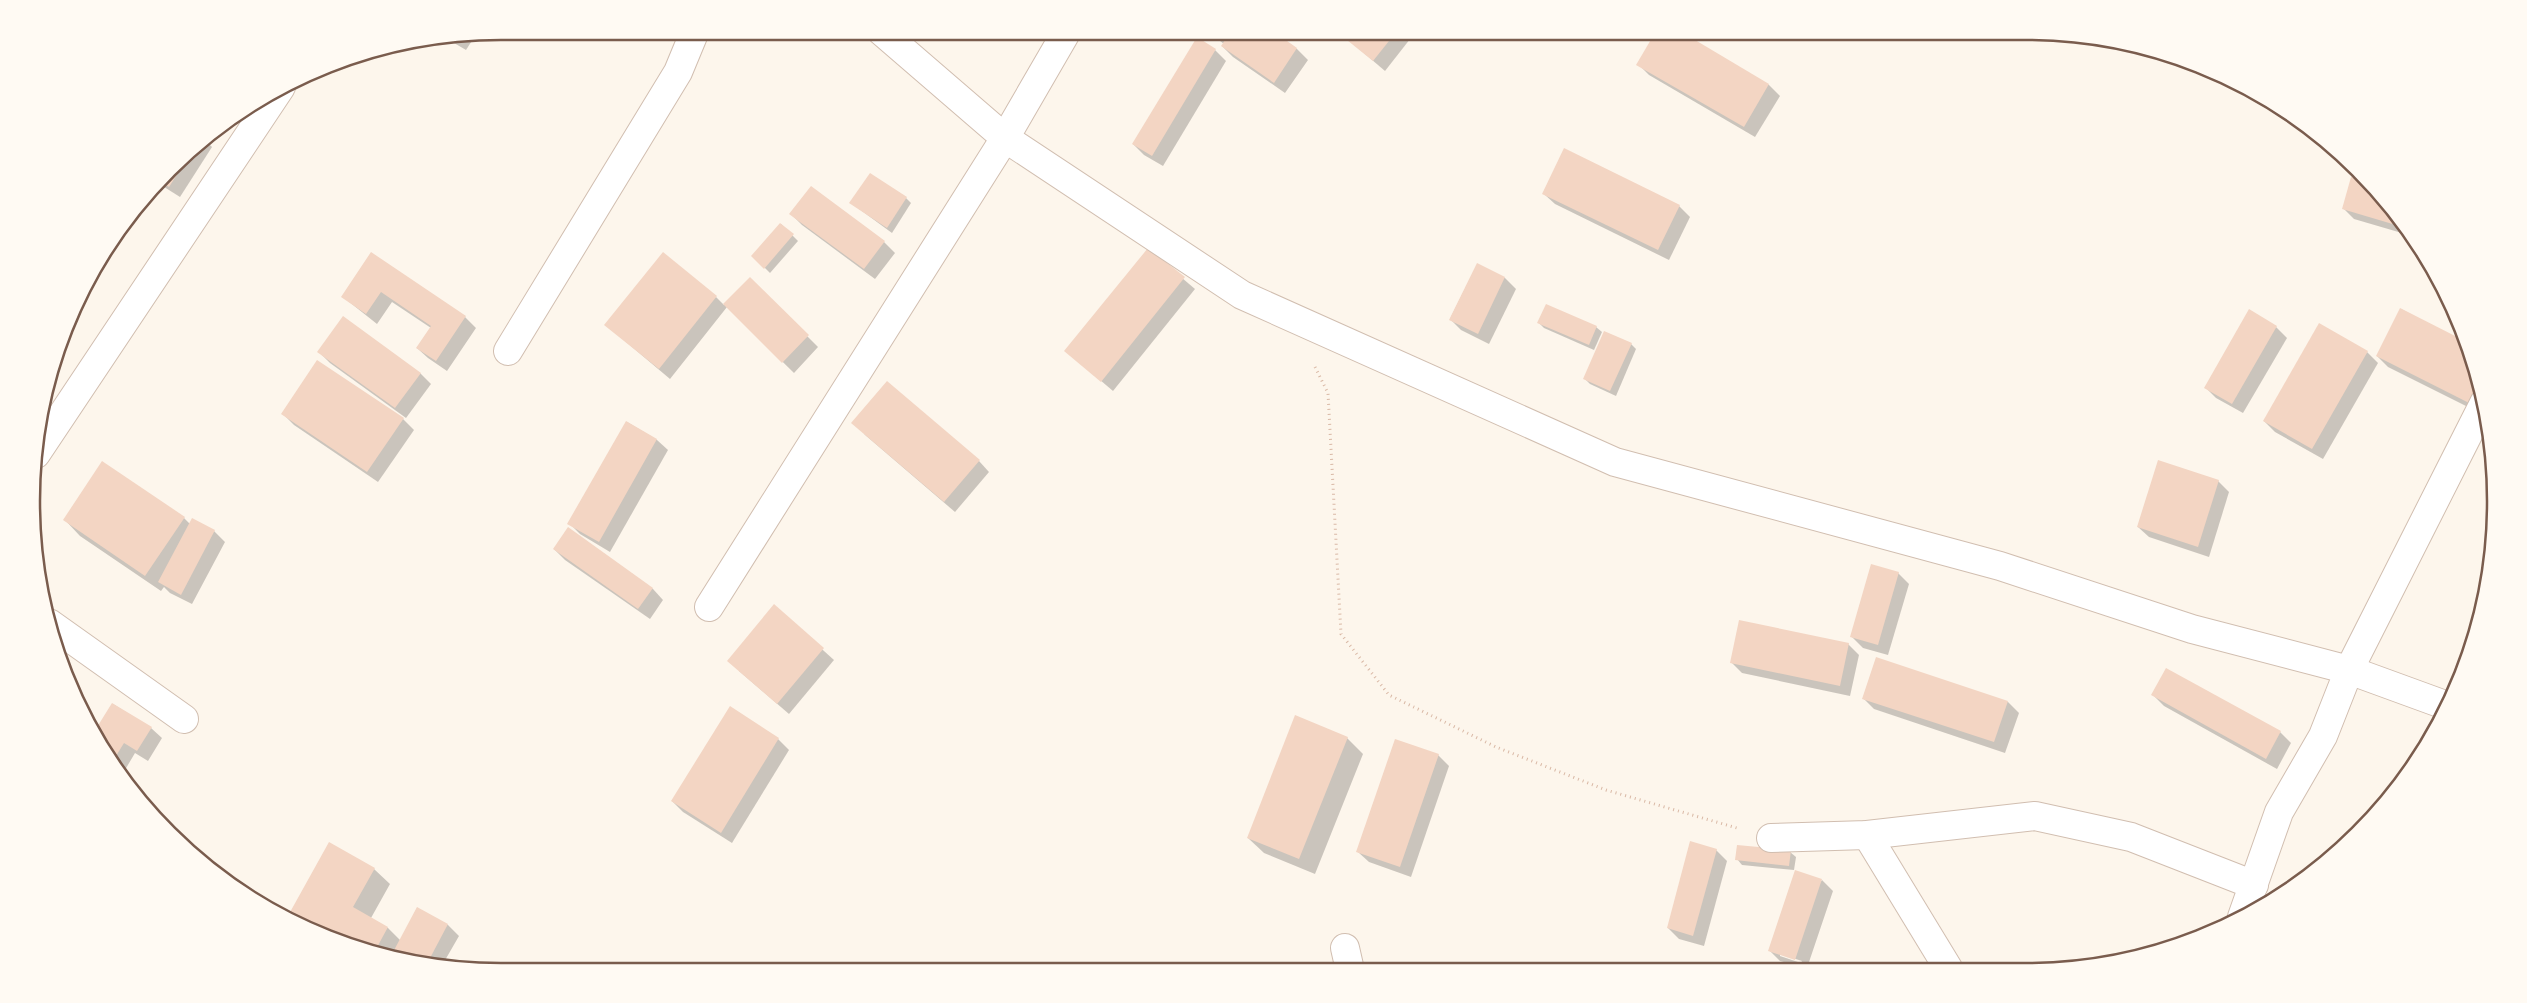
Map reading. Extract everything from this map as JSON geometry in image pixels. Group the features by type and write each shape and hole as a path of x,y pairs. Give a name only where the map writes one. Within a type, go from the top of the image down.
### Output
{"street":[{"path":"508,351 678,72 692,40"},
{"path":"891,40 1005,138 1242,296 1615,462 2000,566 2192,629 2349,670 2440,703"},
{"path":"709,607 1005,138 1062,40"},
{"path":"44,442 272,101"},
{"path":"2246,906 2279,812 2323,736 2349,670 2478,414"},
{"path":"58,630 184,719"},
{"path":"1771,838 1867,835 2035,816 2131,837 2254,885"},
{"path":"1867,835 1945,963"}],"path":[{"path":"1290,317 1328,394 1341,634 1389,695 1496,747 1606,790 1771,838"}],"building":[{"path":"1195,40 1202,40 1216,49 1152,156 1132,144"},
{"path":"1225,40 1286,40 1297,48 1274,83 1221,46"},
{"path":"1347,40 1390,40 1373,61"},
{"path":"1651,40 1695,40 1769,84 1744,127 1636,65"},
{"path":"1564,148 1680,205 1658,250 1542,194"},
{"path":"179,171 169,187 166,185"},
{"path":"870,173 907,197 887,228 849,203"},
{"path":"2351,177 2355,178 2395,225 2342,209"},
{"path":"811,186 885,241 864,269 789,214"},
{"path":"780,223 794,234 764,269 751,256"},
{"path":"1148,248 1185,277 1101,382 1064,351"},
{"path":"371,252 466,316 436,361 416,348 431,326 381,292 366,314 341,297"},
{"path":"663,252 717,296 659,369 604,325"},
{"path":"1477,263 1505,277 1478,334 1449,320"},
{"path":"750,277 809,335 782,363 723,304"},
{"path":"1546,304 1597,326 1589,345 1537,323"},
{"path":"2400,308 2457,337 2463,353 2477,407 2376,356"},
{"path":"2249,309 2277,326 2232,404 2204,388"},
{"path":"343,316 421,373 395,408 317,352"},
{"path":"2319,323 2368,351 2312,449 2263,421"},
{"path":"1604,331 1632,343 1610,391 1583,379"},
{"path":"317,360 404,418 367,472 281,414"},
{"path":"887,381 980,460 944,502 851,423"},
{"path":"626,421 657,439 599,542 567,524"},
{"path":"2158,460 2219,480 2198,547 2137,527"},
{"path":"102,461 185,517 145,576 63,520"},
{"path":"192,518 215,530 181,595 158,582"},
{"path":"568,527 653,588 638,609 553,549"},
{"path":"1871,564 1899,572 1878,645 1850,637"},
{"path":"774,604 824,648 777,704 727,661"},
{"path":"1739,620 1849,643 1840,686 1730,663"},
{"path":"1876,657 2008,701 1994,742 1862,699"},
{"path":"2166,668 2281,731 2266,759 2151,695"},
{"path":"112,703 152,727 137,751 124,743 116,755 98,725"},
{"path":"730,706 779,738 721,833 671,801"},
{"path":"1295,715 1348,737 1299,859 1247,838"},
{"path":"1395,739 1439,754 1400,867 1356,852"},
{"path":"1690,841 1717,849 1693,936 1667,928"},
{"path":"329,842 375,868 353,907 388,927 378,946 325,928 290,911"},
{"path":"1737,845 1791,850 1789,866 1735,860"},
{"path":"1795,870 1822,879 1795,960 1768,951"},
{"path":"417,907 448,924 430,957 394,950"}]}
